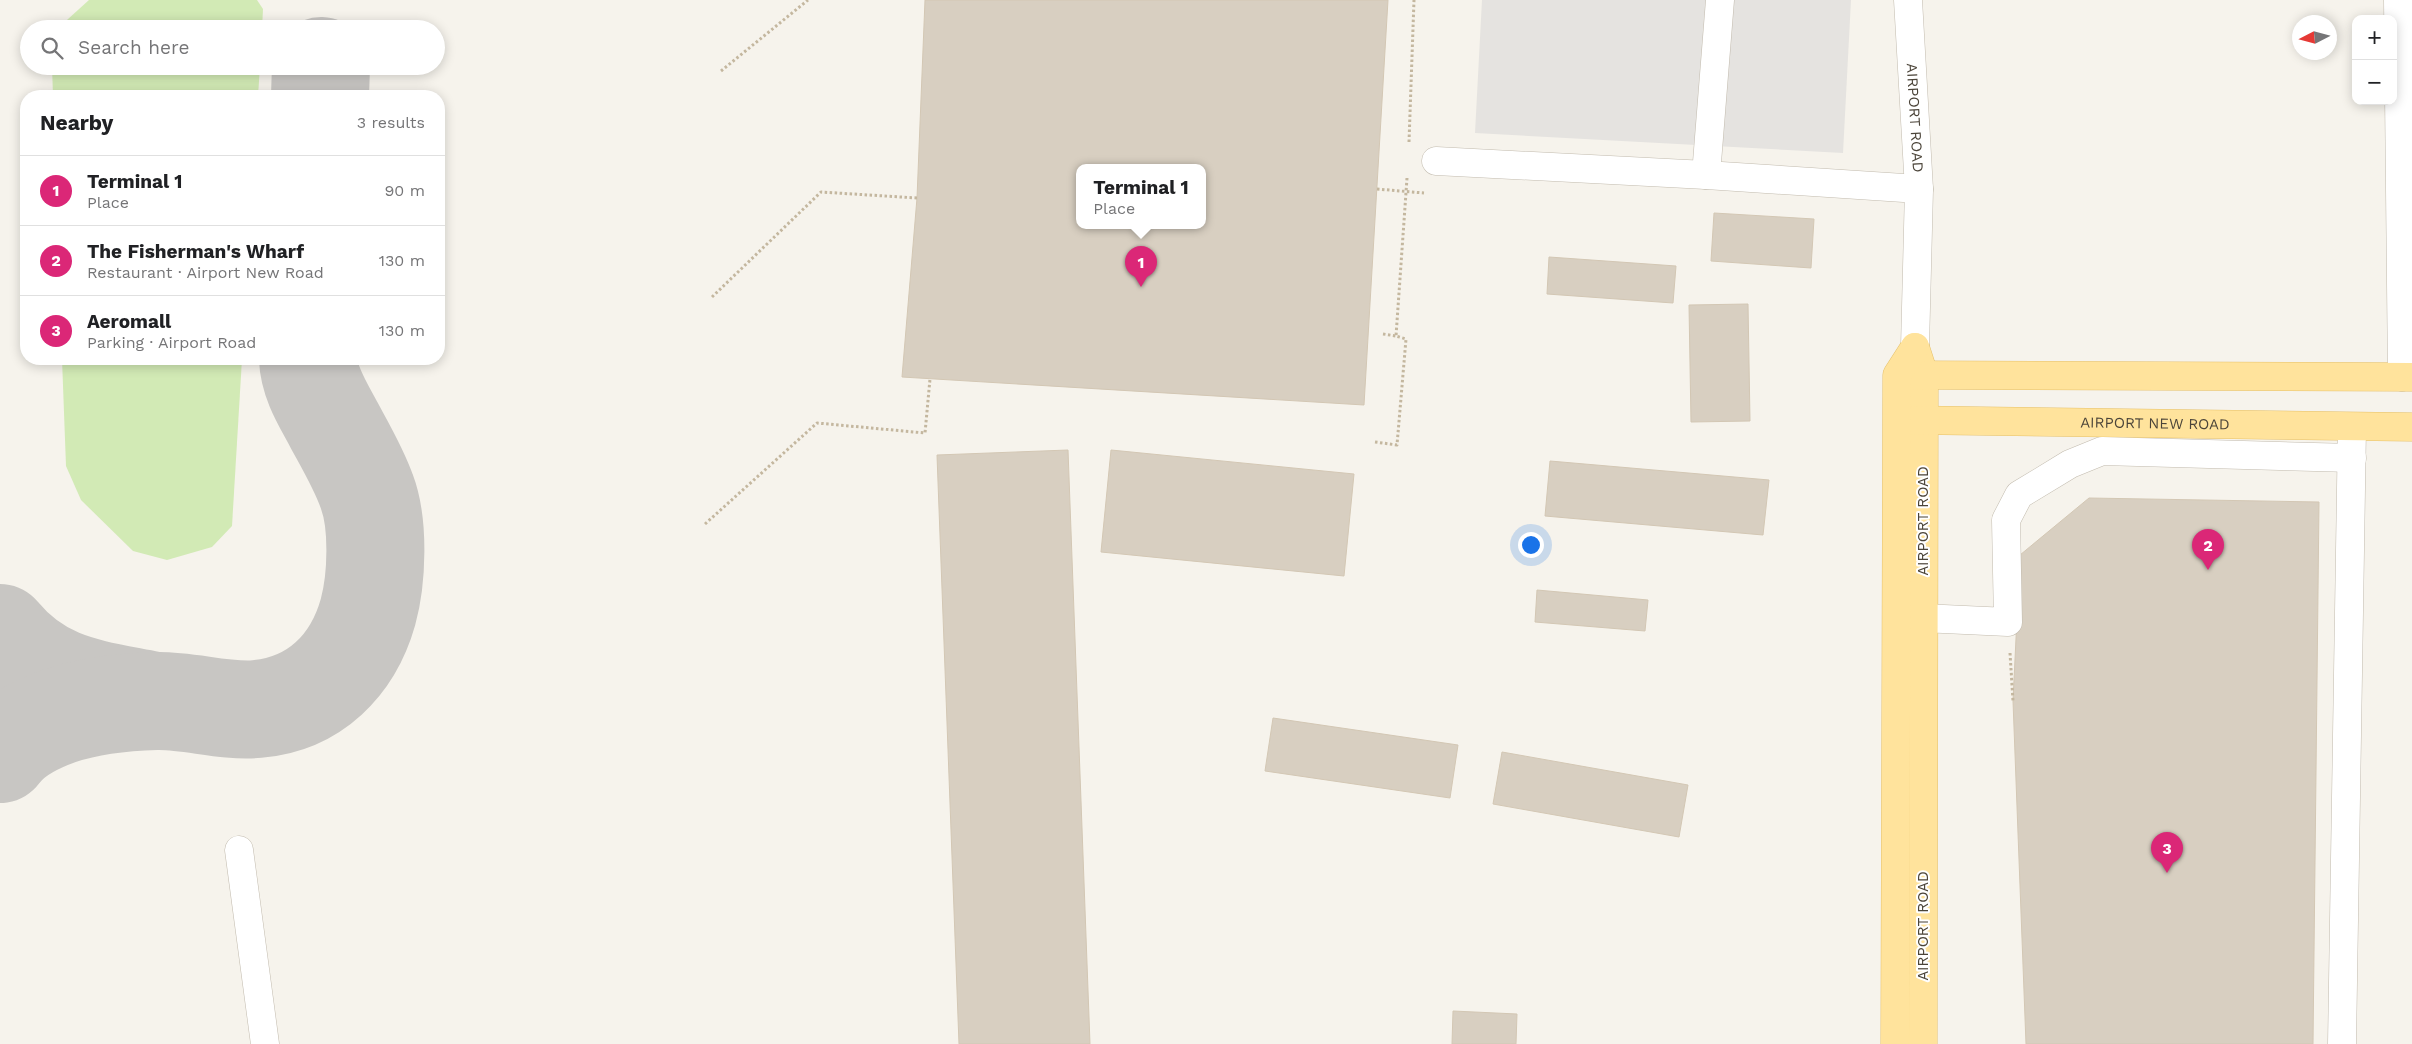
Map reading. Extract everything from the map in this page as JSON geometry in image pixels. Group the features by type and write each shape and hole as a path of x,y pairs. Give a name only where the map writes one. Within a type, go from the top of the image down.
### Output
{"main road":[{"path":"1910,420 1897,375 1915,346"},
{"name":"AIRPORT ROAD","path":"1915,346 1924,375 1910,420 1910,560 1922,618 1924,774 1923,1044"},
{"path":"1897,375 2407,377"},
{"name":"AIRPORT NEW ROAD","path":"1910,420 2412,427"},
{"path":"1895,1044 1910,560"}],"street":[{"path":"1706,175 1720,0"},
{"name":"AIRPORT ROAD","path":"1908,0 1919,190 1915,346"},
{"path":"2398,0 2407,377"},
{"path":"1436,161 1706,175 1919,190"},
{"path":"2342,1044 2352,427"},
{"path":"1922,618 2008,622 2006,520 2019,495 2070,464 2102,451 2352,458"},
{"path":"239,850 264,1044"}],"path":[{"path":"721,71 808,0"},
{"path":"1409,144 1414,0"},
{"path":"1396,336 1407,172"},
{"path":"1377,189 1434,193"},
{"path":"712,297 821,192 917,198"},
{"path":"1375,442 1397,445 1406,339 1383,334"},
{"path":"705,524 817,423 925,433 930,379"},
{"path":"2008,622 2013,701"}],"green space":[{"path":"89,0 257,0 263,9 262,20 67,20"},
{"path":"52,75 259,75 258,90 53,90"},
{"path":"62,365 242,365 232,526 212,547 167,560 133,551 81,500 66,466"}],"shaded area":[{"path":"1482,0 1851,0 1843,153 1475,133"}],"building":[{"path":"925,0 1388,0 1364,405 902,377 917,198"},
{"path":"1714,213 1814,219 1811,268 1711,261"},
{"path":"1549,257 1676,266 1673,303 1547,294"},
{"path":"1748,304 1750,421 1691,422 1689,305"},
{"path":"1068,450 1090,1044 959,1044 937,455"},
{"path":"1111,450 1354,474 1344,576 1101,552"},
{"path":"1550,461 1769,480 1763,535 1545,516"},
{"path":"2089,498 2319,502 2313,1044 2026,1044 2013,701 2020,555"},
{"path":"1537,590 1648,600 1645,631 1535,622"},
{"path":"1273,718 1458,745 1450,798 1265,771"},
{"path":"1502,752 1688,785 1679,837 1493,804"},
{"path":"1453,1011 1517,1014 1516,1044 1452,1044"}],"taxiway":[{"path":"320,90 321,75"},
{"path":"0,754 12,741 34,727 59,716 94,707 156,701 181,702 219,708 257,709 278,706 314,690 329,679 342,665 361,631 368,612 375,568 375,535 371,505 364,483 317,393 309,365"},
{"path":"0,633 16,650 50,673 87,687 150,700"}],"place":[{"name":"Terminal 1","path":"1141,287"},
{"name":"The Fisherman's Wharf","path":"2208,570"},
{"name":"Aeromall","path":"2167,873"}]}
